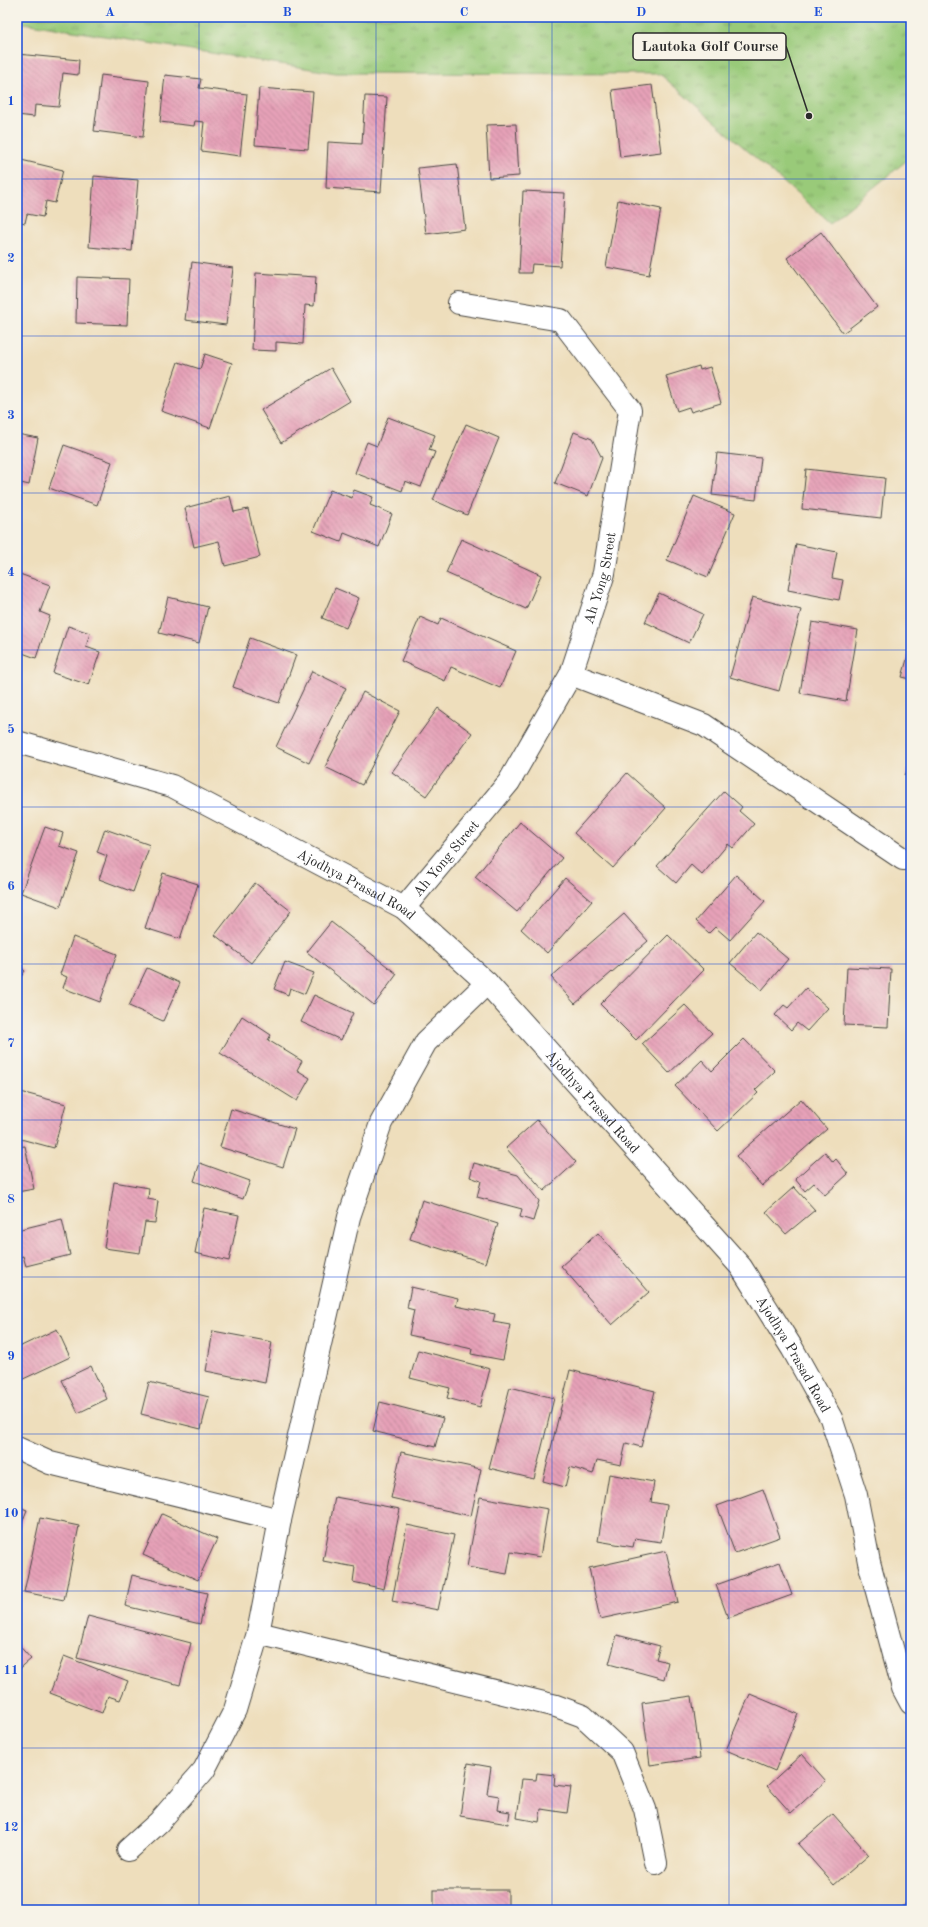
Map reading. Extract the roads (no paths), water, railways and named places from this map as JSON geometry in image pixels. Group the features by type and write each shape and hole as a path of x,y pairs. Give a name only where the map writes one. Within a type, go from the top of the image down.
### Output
{"street":[{"name":"Ah Yong Street","path":"404,908 509,782 571,674 604,573 630,410 561,320 458,303"},
{"path":"571,674 704,725 903,859"},
{"name":"Ajodhya Prasad Road","path":"17,742 172,786 404,908 488,983 740,1267 792,1348 831,1418 856,1495 869,1562 903,1688 911,1703"},
{"path":"128,1850 159,1822 204,1770 235,1710 258,1633 280,1520 349,1217 381,1123 426,1042 488,983"},
{"path":"17,1448 50,1463 280,1520"},
{"path":"258,1633 556,1706 583,1716 622,1752 645,1809 656,1863"}],"place":[{"name":"Lautoka Golf Course","path":"809,116"}]}
